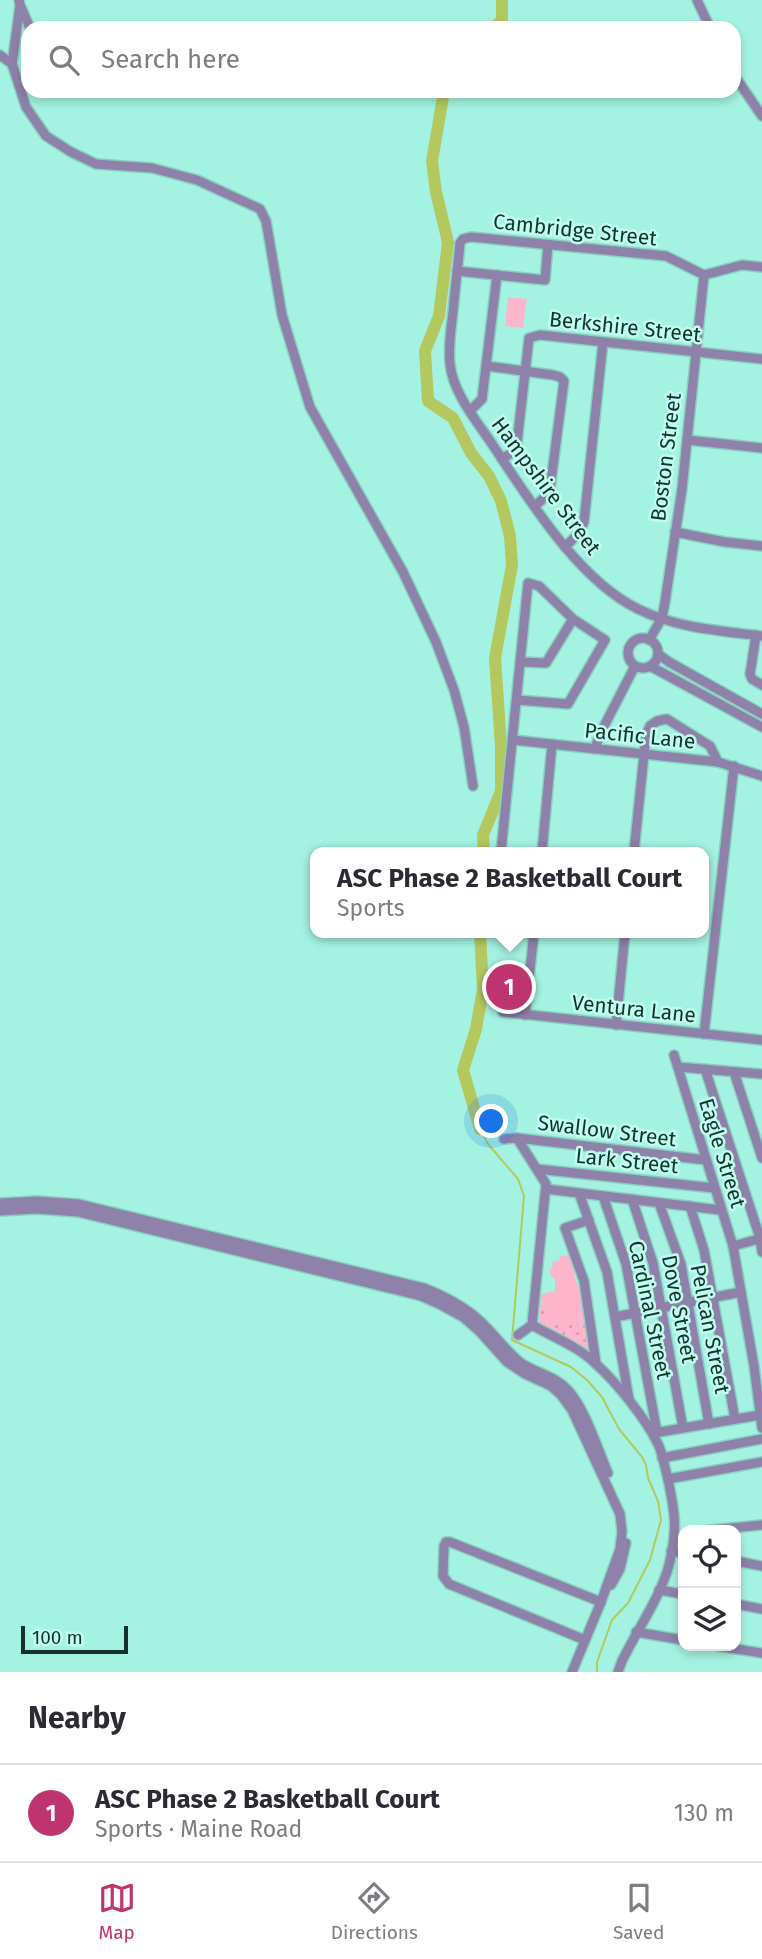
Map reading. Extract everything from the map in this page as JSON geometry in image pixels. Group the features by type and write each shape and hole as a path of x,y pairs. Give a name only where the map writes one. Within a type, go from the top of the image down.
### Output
{"street":[{"path":"697,0 707,21"},
{"path":"20,2 27,21"},
{"path":"20,2 12,64 21,92"},
{"path":"0,55 12,64"},
{"path":"741,85 762,116"},
{"path":"23,98 26,107 46,136 71,152 96,163 152,168 197,180 260,209 269,238 282,315 310,407 403,572 436,642 464,727 473,786"},
{"name":"Cambridge Street","path":"463,239 471,237 666,256 704,275"},
{"name":"Hampshire Street","path":"463,239 460,243 449,347 450,367 470,411 565,547 613,595 638,610 688,626 759,635"},
{"path":"457,271 545,280 548,245"},
{"path":"704,275 742,265 762,267"},
{"path":"470,411 482,399 497,275"},
{"name":"Boston Street","path":"649,640 662,618 666,602 682,489 704,275"},
{"name":"Berkshire Street","path":"502,459 513,452 517,443 529,338 540,335 762,359"},
{"path":"565,547 578,534 584,522 603,342"},
{"path":"487,366 560,377 564,381 550,489 535,506"},
{"path":"687,440 762,448"},
{"path":"675,532 762,546"},
{"path":"502,847 528,583 539,586 573,620 605,640 568,704 517,700"},
{"path":"521,663 546,663 573,620"},
{"path":"759,635 750,674 752,679 762,685"},
{"path":"639,639 649,640 655,646 657,654 656,661 642,668 635,666 627,654 631,644 639,639"},
{"path":"657,654 762,715"},
{"path":"595,749 635,666"},
{"path":"650,666 762,727"},
{"path":"635,847 646,735 650,726 667,719 710,746 718,762"},
{"name":"Pacific Lane","path":"513,740 718,762 762,776"},
{"path":"542,847 552,744"},
{"path":"705,1034 734,766"},
{"path":"525,1015 533,938"},
{"path":"615,1025 624,938"},
{"name":"Ventura Lane","path":"503,1012 762,1040"},
{"name":"Eagle Street","path":"674,1055 733,1246 750,1340 758,1366 762,1428"},
{"path":"678,1067 761,1077"},
{"path":"705,1069 761,1238 762,1252"},
{"path":"734,1072 762,1158"},
{"path":"517,1138 545,1181 546,1189 532,1325 519,1335"},
{"name":"Swallow Street","path":"504,1139 517,1138 706,1160"},
{"name":"Lark Street","path":"537,1169 714,1188"},
{"path":"546,1189 720,1210"},
{"path":"579,1193 607,1272 629,1401"},
{"name":"Cardinal Street","path":"603,1196 626,1264 655,1433"},
{"name":"Dove Street","path":"632,1199 652,1257 683,1428"},
{"path":"0,1203 59,1202 101,1209 424,1288 446,1296 487,1327 511,1355 555,1379 568,1390 584,1417 627,1524 626,1549 620,1569 601,1602"},
{"name":"Pelican Street","path":"659,1203 681,1264 709,1424"},
{"path":"690,1206 704,1250 735,1419"},
{"path":"0,1211 37,1209 78,1212 421,1296 463,1317 507,1362 551,1386 572,1410 620,1514 622,1531 620,1549 572,1672"},
{"path":"589,1220 565,1228 584,1281 596,1363"},
{"path":"733,1246 761,1238"},
{"path":"615,1317 741,1292"},
{"path":"532,1325 596,1363 655,1433 678,1528"},
{"path":"750,1340 762,1338"},
{"path":"655,1433 760,1415"},
{"path":"663,1458 762,1439"},
{"path":"668,1479 762,1462"},
{"path":"741,1527 762,1525"},
{"path":"618,1672 659,1590 678,1536"},
{"path":"585,1640 449,1584 443,1576 444,1546 446,1542 450,1542 601,1602"},
{"path":"671,1551 678,1552"},
{"path":"741,1562 762,1566"},
{"path":"659,1590 678,1593"},
{"path":"741,1605 762,1609"},
{"path":"636,1632 678,1639"},
{"path":"577,1672 585,1640"},
{"path":"741,1650 762,1653"}],"shaded area":[{"path":"508,297 527,299 523,328 505,326"},
{"path":"501,970 520,972 516,1005 498,1003"},
{"path":"571,1255 585,1321 548,1326 541,1294 555,1291 555,1278 551,1277 550,1268 553,1267 552,1262 560,1260 560,1256"},
{"path":"541,1296 548,1326 588,1321 594,1355 539,1323"}],"waterway":[{"path":"502,0 502,21"},
{"path":"443,98 432,161 448,242 439,316 425,351 428,401 453,418 471,453 489,476 501,501 510,536 512,565 495,658 501,791 483,835 484,847"},
{"path":"480,938 483,989 476,1029 463,1070 480,1129"},
{"path":"480,1129 488,1144 518,1179 524,1196 512,1340 571,1367 587,1380 602,1397 619,1429 642,1457 658,1501 661,1520 650,1560 628,1603 612,1620 597,1662 597,1672"}],"place":[{"name":"ASC Phase 2 Basketball Court","path":"509,987"}]}
